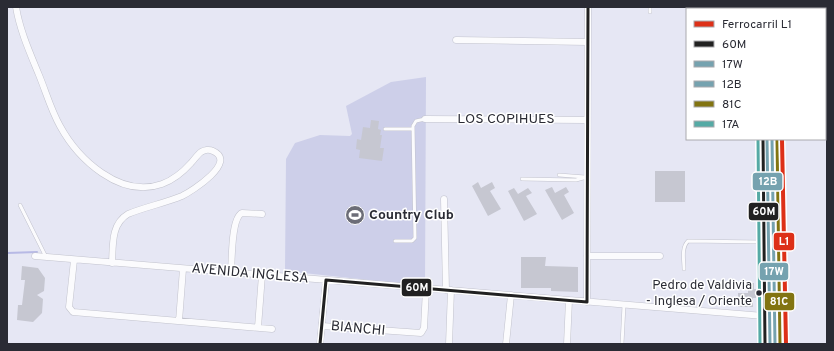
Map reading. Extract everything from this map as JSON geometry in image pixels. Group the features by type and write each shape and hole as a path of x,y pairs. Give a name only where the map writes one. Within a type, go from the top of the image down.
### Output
{"main road":[{"path":"763,140 764,344"},
{"path":"772,140 776,344"},
{"path":"764,316 776,310"},
{"path":"764,316 771,322 775,330"}],"street":[{"path":"16,7 24,39 59,125 77,150 101,172 114,180 130,185 153,186 168,182 180,174 199,154 205,150 211,150 220,158 220,163 215,172 194,189 177,198 128,214 121,218 115,230 112,263"},
{"path":"587,302 588,7"},
{"path":"456,40 588,42"},
{"name":"LOS COPIHUES","path":"425,119 587,120"},
{"path":"444,199 449,290 449,344"},
{"path":"231,273 237,217 242,213 262,214"},
{"name":"AVENIDA INGLESA","path":"35,256 764,316"},
{"path":"587,256 660,256"},
{"path":"74,260 69,307 71,311 272,329"},
{"path":"179,321 184,269"},
{"path":"258,327 262,275"},
{"path":"320,344 326,280"},
{"name":"BIANCHI","path":"322,326 421,333 424,328 426,288"},
{"path":"506,344 511,295"},
{"path":"567,344 569,300"}],"lane":[{"path":"650,7 650,12"},
{"path":"395,241 412,240 416,238 413,129 416,121 425,119"},
{"path":"386,129 413,129"},
{"path":"560,175 587,177"},
{"path":"522,179 576,180 587,177"},
{"path":"20,205 46,257"},
{"path":"684,270 684,249 685,244 688,241 764,242"},
{"path":"622,344 624,305"}],"shaded area":[{"name":"Country Club","path":"426,77 425,286 285,271 286,159 295,143 320,135 350,136 352,134 346,106 391,82"}],"building":[{"path":"371,120 379,121 378,129 381,130 380,135 382,135 380,148 384,148 382,161 359,158 360,150 356,149 357,139 361,140 363,127 370,128"},
{"path":"655,171 685,171 685,202 655,202"},
{"path":"478,182 481,188 492,182 495,188 490,191 501,209 488,216 472,186"},
{"path":"552,187 555,193 566,187 569,192 564,195 574,213 562,220 545,190"},
{"path":"514,188 518,194 528,188 532,193 526,196 537,214 524,221 508,191"},
{"path":"521,257 546,257 545,266 578,267 578,292 551,291 551,288 521,288"},
{"path":"22,266 38,268 45,278 44,291 37,295 43,299 42,313 33,322 17,320 18,305 22,305 25,280 21,280"},
{"path":"748,283 754,283 754,289 756,289 756,298 753,298 753,307 738,307 738,293 748,293"}],"waterway":[{"path":"7,253 37,252"}],"rail line":[{"name":"L1","path":"782,140 786,344"}],"transit line":[{"name":"60M","path":"320,344 326,280 587,302 588,7"},
{"name":"17A","path":"758,140 760,344"},
{"name":"60M","path":"763,140 765,344"},
{"name":"12B","path":"767,140 770,344"},
{"name":"17W","path":"772,140 775,344"},
{"name":"81C","path":"777,140 780,344"}],"place":[{"name":"Country Club","path":"355,215"},
{"name":"Pedro de Valdivia - Inglesa / Oriente","path":"759,293"}]}
